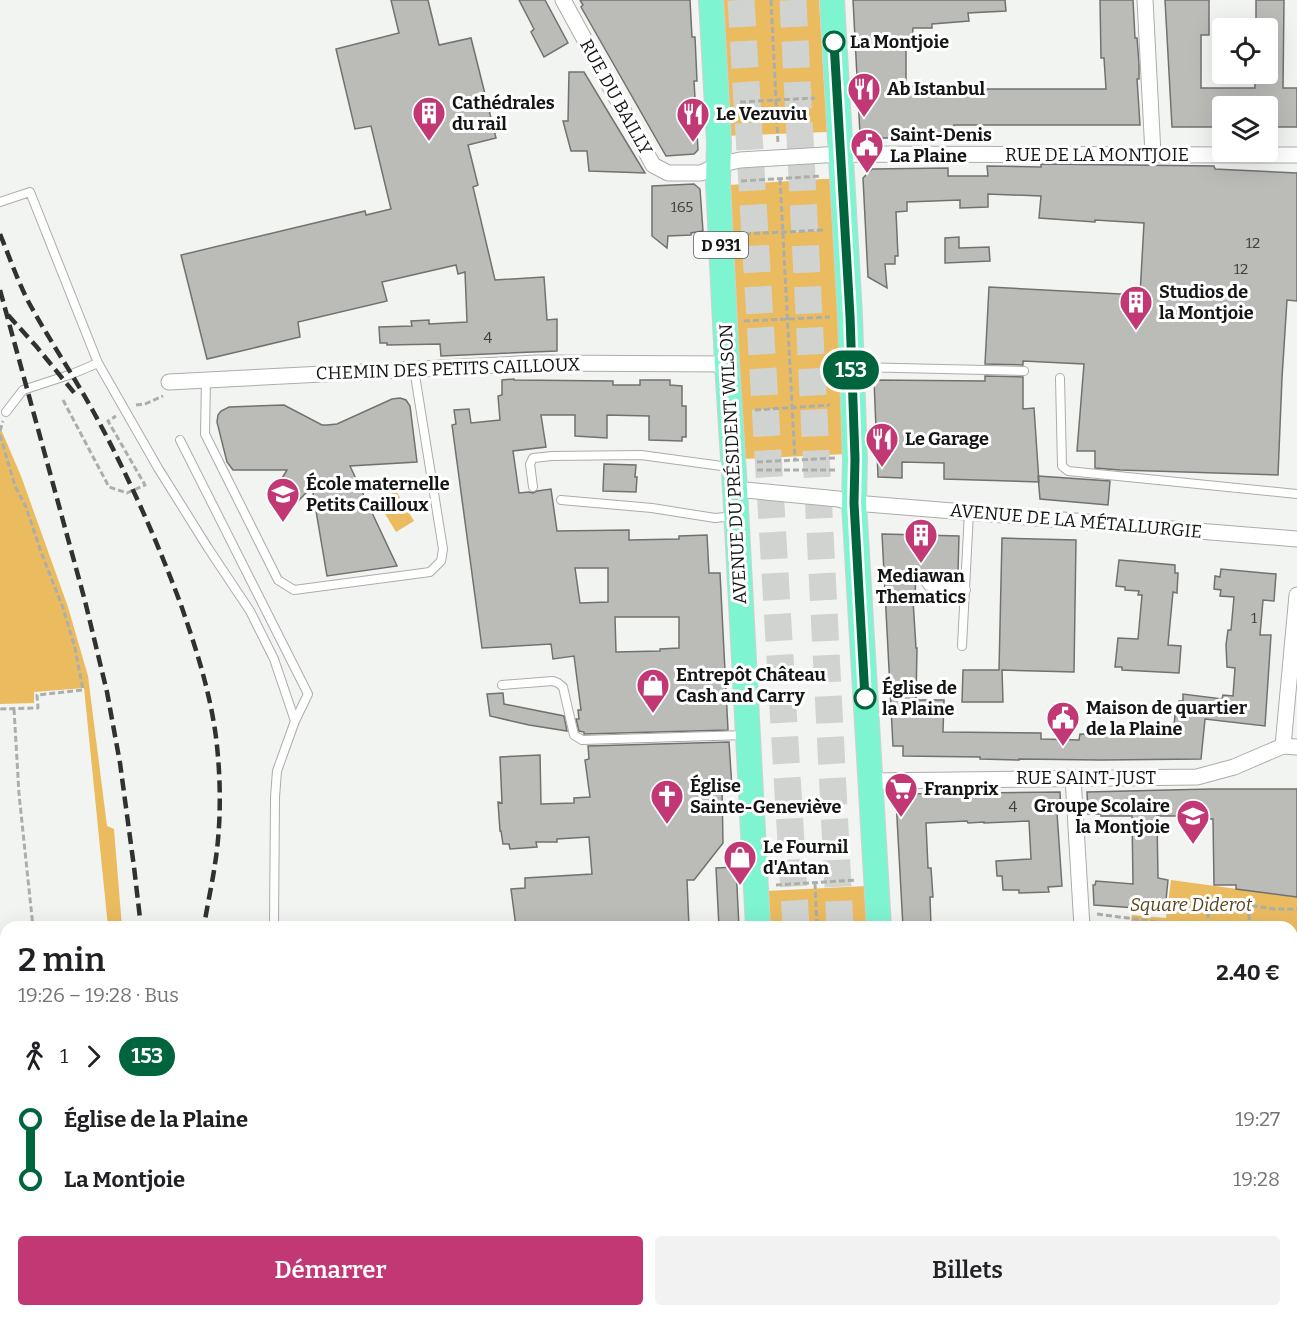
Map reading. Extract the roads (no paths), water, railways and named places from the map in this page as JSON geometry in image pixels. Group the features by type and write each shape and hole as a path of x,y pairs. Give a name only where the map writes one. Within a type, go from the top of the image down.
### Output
{"main road":[{"name":"AVENUE DU PRÉSIDENT WILSON","path":"711,0 727,364 745,472 736,516 758,921"},
{"path":"832,0 850,316 855,459 854,503 879,921"}],"street":[{"name":"RUE DU BAILLY","path":"563,0 653,165 668,173 701,172 718,165"},
{"path":"1145,0 1153,154"},
{"name":"RUE DE LA MONTJOIE","path":"718,165 740,160 842,154 1297,155"},
{"name":"CHEMIN DES PETITS CAILLOUX","path":"169,382 537,363 727,364"},
{"name":"AVENUE DE LA MÉTALLURGIE","path":"745,472 854,503 1297,539"},
{"path":"1290,746 1297,595"},
{"name":"RUE SAINT-JUST","path":"870,780 1197,777 1234,767 1290,746"},
{"path":"1073,777 1082,921"}],"lane":[{"path":"0,202 30,192 98,363 208,549 250,611 274,659 295,721"},
{"path":"6,412 23,390 98,363"},
{"path":"851,367 1024,371"},
{"path":"206,379 205,434 278,580 294,590 430,572 441,561 443,549 414,369"},
{"path":"1060,378 1062,466 1068,471 1297,494"},
{"path":"180,440 308,694 295,721 277,771 274,921"},
{"path":"533,487 531,460 542,457 641,455 745,472"},
{"path":"561,500 652,508 715,518 736,516"},
{"path":"962,646 969,512"},
{"path":"926,583 928,586 966,590"},
{"path":"502,685 553,681 558,683 563,687 574,735 582,740 748,735"}],"tunnel":[{"path":"741,0 796,921"},
{"path":"793,0 840,921"}],"railway":[{"path":"0,234 28,301 106,434 129,482 181,605 198,657 215,728 220,790 217,850 205,921"},
{"path":"0,290 85,601 107,692 120,763 140,921"},
{"path":"8,315 76,395"}],"place":[{"name":"La Montjoie","path":"834,42"},
{"name":"Ab Istanbul","path":"864,118"},
{"name":"Cathédrales du rail","path":"429,142"},
{"name":"Le Vezuviu","path":"693,143"},
{"name":"Saint-Denis La Plaine","path":"867,174"},
{"name":"Studios de la Montjoie","path":"1136,331"},
{"name":"Le Garage","path":"882,468"},
{"name":"École maternelle Petits Cailloux","path":"283,523"},
{"name":"Mediawan Thematics","path":"921,564"},
{"name":"Église de la Plaine","path":"865,698"},
{"name":"Entrepôt Château Cash and Carry","path":"653,714"},
{"name":"Maison de quartier de la Plaine","path":"1063,747"},
{"name":"Franprix","path":"901,818"},
{"name":"Église Sainte-Geneviève","path":"667,825"},
{"name":"Groupe Scolaire la Montjoie","path":"1193,845"},
{"name":"Le Fournil d'Antan","path":"740,886"}],"park label":[{"name":"Square Diderot","path":"1191,905"}]}
